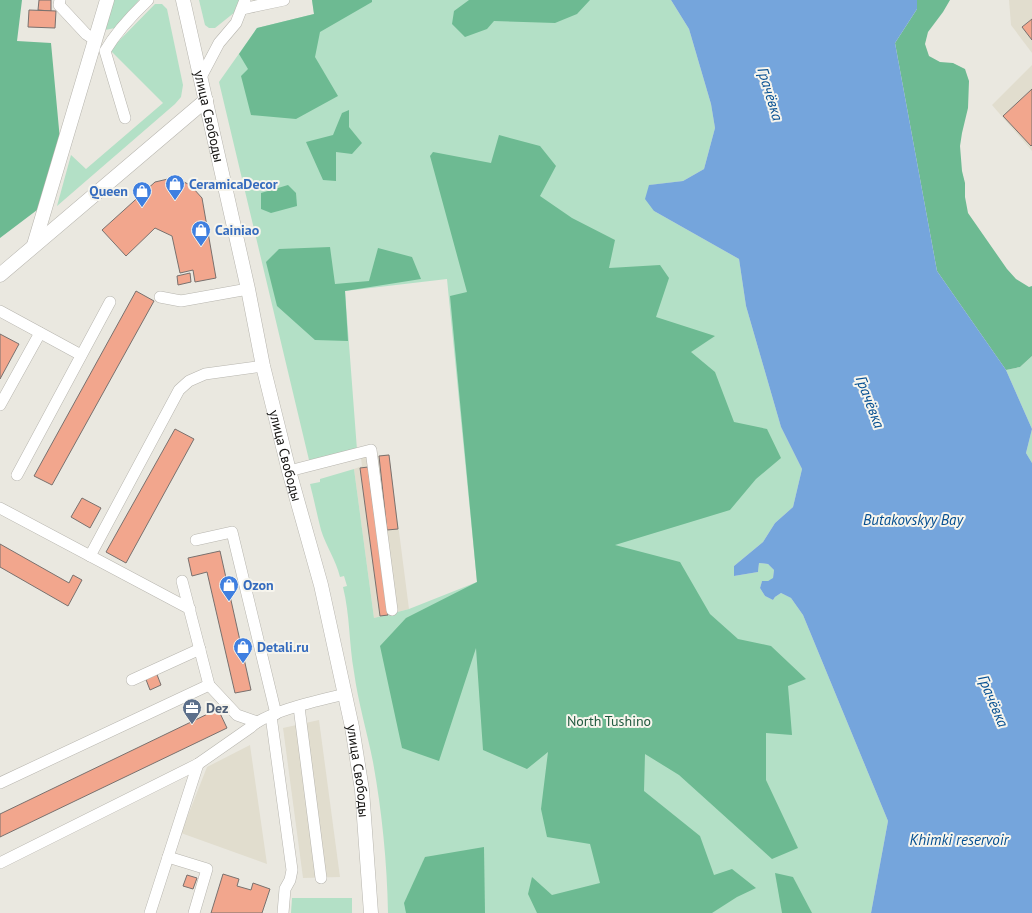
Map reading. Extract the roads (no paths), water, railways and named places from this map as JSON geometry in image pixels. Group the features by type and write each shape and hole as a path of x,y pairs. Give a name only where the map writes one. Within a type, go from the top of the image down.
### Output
{"main road":[{"path":"34,246 107,0"},
{"name":"улица Свободы","path":"183,0 264,366 289,471 321,585 352,727 362,790 371,913"},
{"path":"0,275 206,100"}],"lane":[{"path":"60,0 59,5 86,34 95,40"},
{"path":"125,118 105,51 127,20 148,0"},
{"path":"200,79 212,54 236,23 244,5 284,0"},
{"path":"160,297 181,301 248,289"},
{"path":"17,475 110,302"},
{"path":"0,311 81,355"},
{"path":"0,405 40,332"},
{"path":"90,556 179,390 189,381 205,374 264,366"},
{"path":"289,471 371,450 392,610"},
{"path":"0,508 190,609"},
{"path":"196,540 232,532 273,715 292,870 290,880 285,889 283,913"},
{"path":"182,581 209,685 237,715 257,722"},
{"path":"132,680 200,649"},
{"path":"0,783 209,685"},
{"path":"0,863 198,764 257,722 273,715 345,694"},
{"path":"299,707 321,878"},
{"path":"150,913 198,764"},
{"path":"168,857 207,869 194,913"}],"water":[{"name":"Butakovskyy Bay","path":"671,0 917,0 917,9 895,43 937,271 1006,370 1032,429 1026,453 1032,463 1032,913 871,913 888,821 803,615 791,598 781,593 773,600 765,596 760,588 762,581 768,581 773,578 774,570 768,564 759,563 758,572 734,576 734,566 763,542 775,523 793,507 802,469 781,427 746,306 739,259 654,211 645,199 649,185 683,181 704,169 715,128 711,104 689,29"}],"place":[{"name":"CeramicaDecor","path":"175,201"},
{"name":"Queen","path":"142,208"},
{"name":"Cainiao","path":"201,247"},
{"name":"Ozon","path":"229,602"},
{"name":"Detali.ru","path":"243,664"},
{"name":"Dez","path":"192,725"}],"water label":[{"name":"Грачёвка","path":"770,94"},
{"name":"Грачёвка","path":"870,402"},
{"name":"Грачёвка","path":"993,701"},
{"name":"Khimki reservoir","path":"959,840"}],"park label":[{"name":"North Tushino","path":"609,721"}]}
